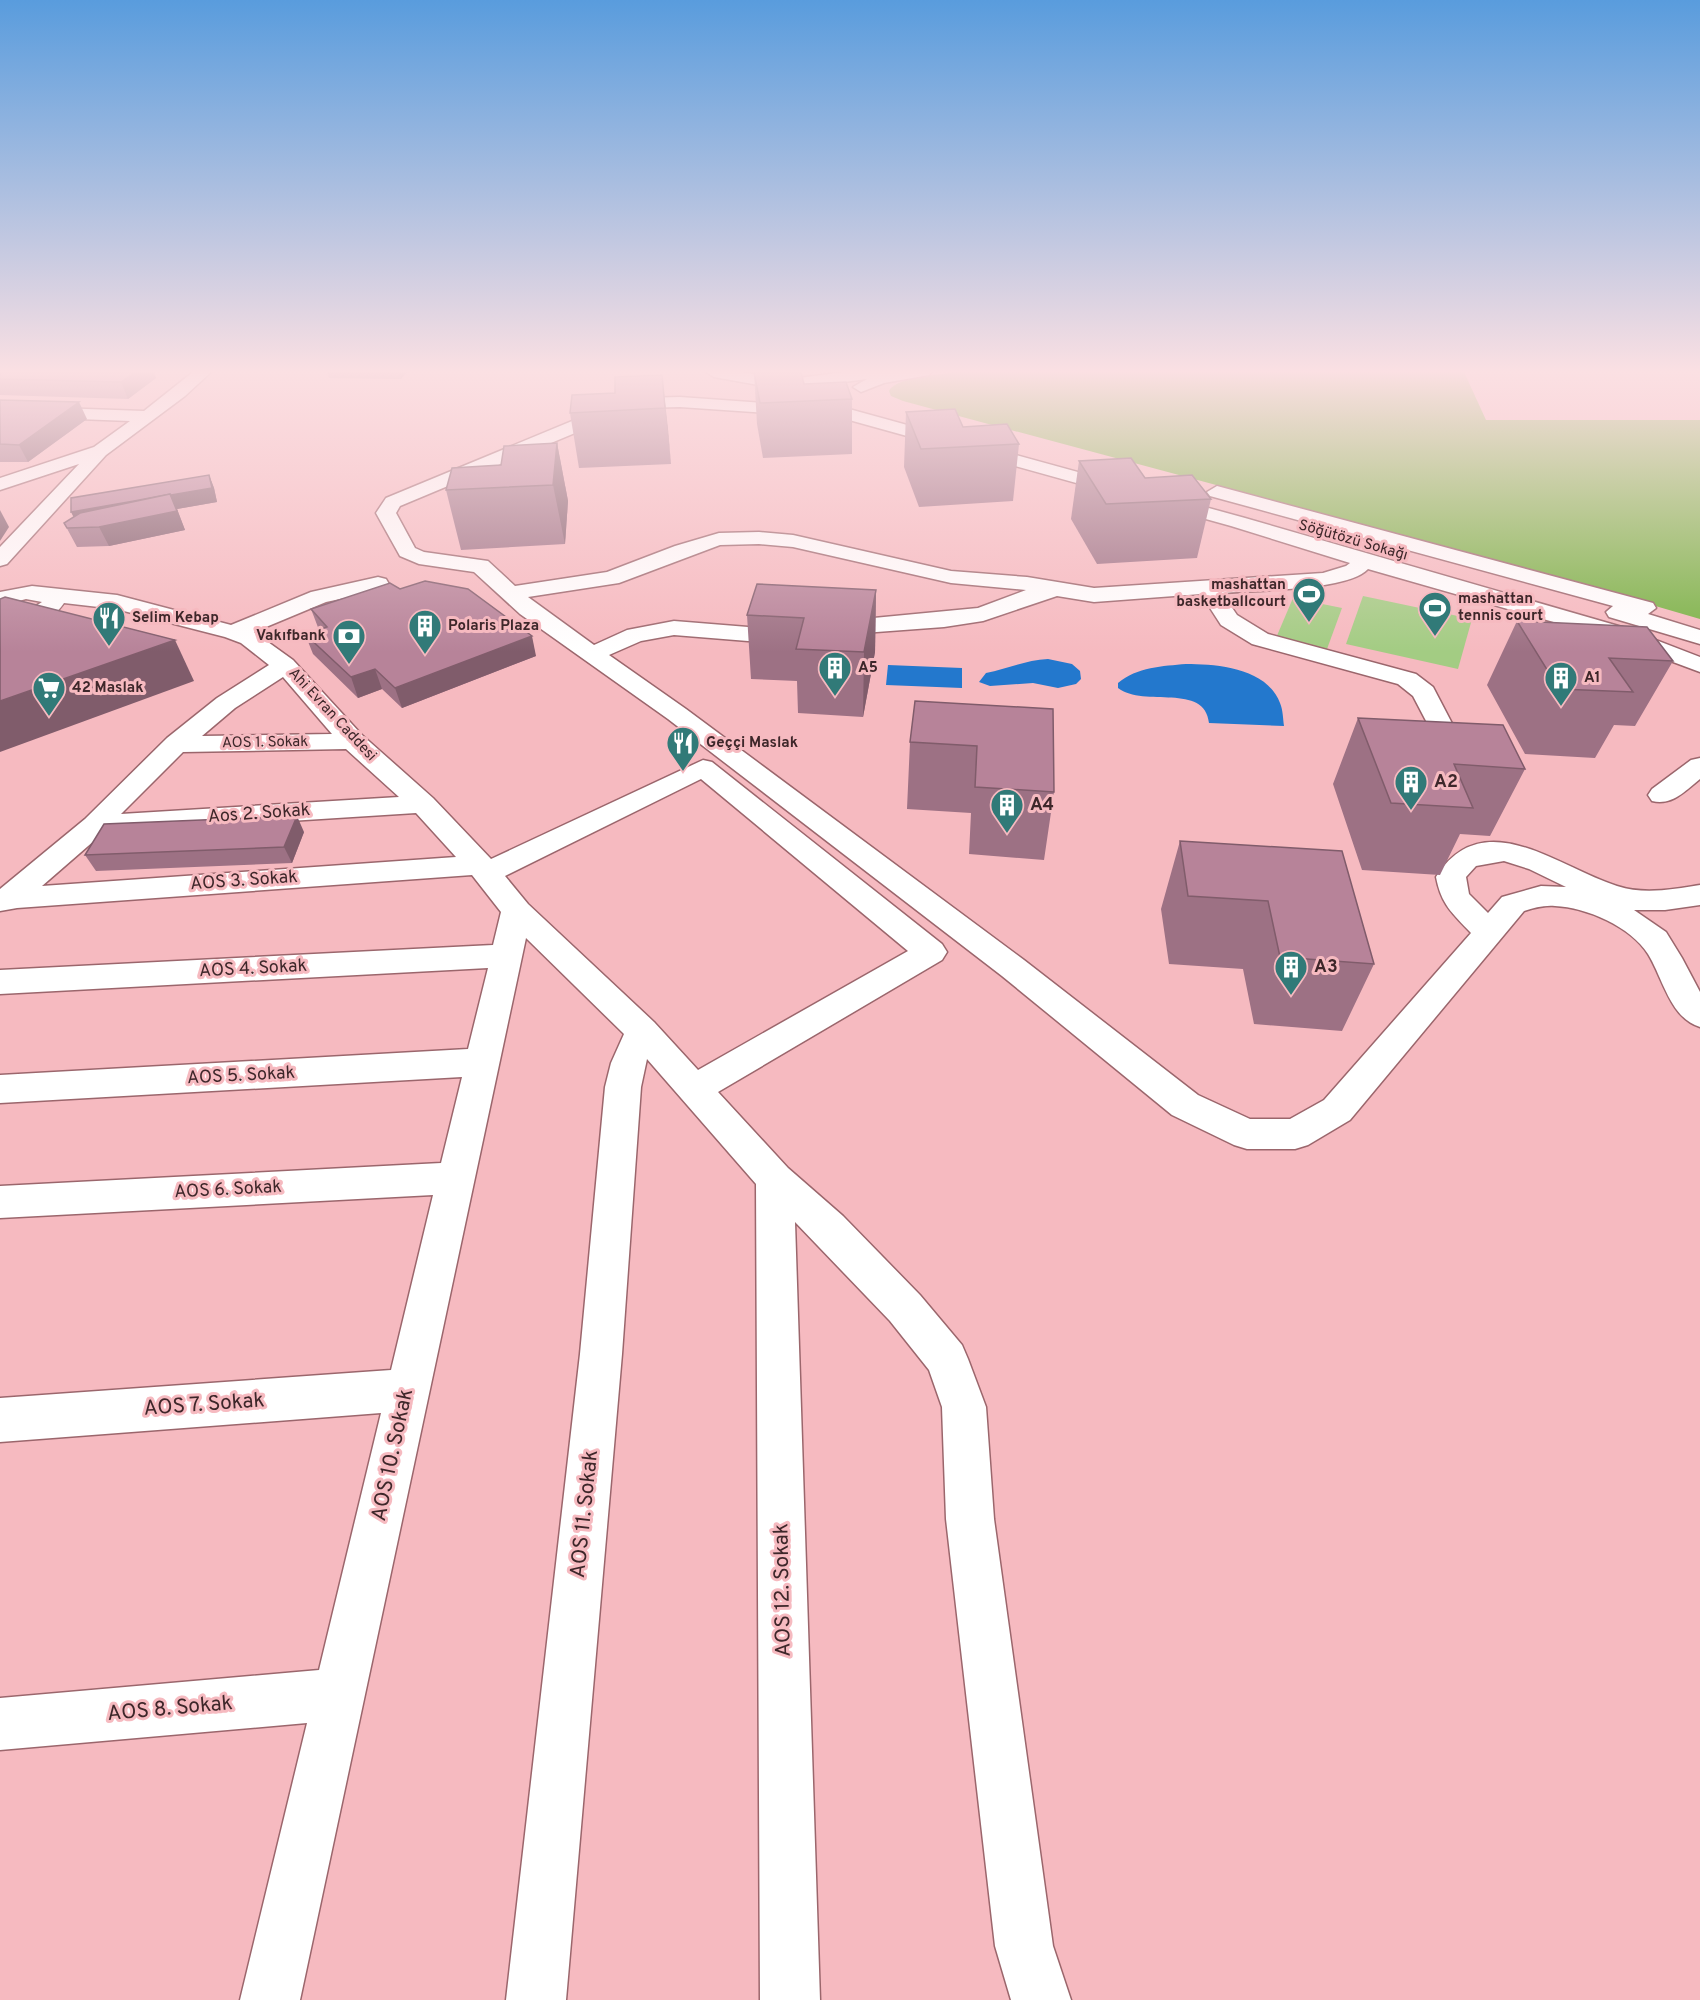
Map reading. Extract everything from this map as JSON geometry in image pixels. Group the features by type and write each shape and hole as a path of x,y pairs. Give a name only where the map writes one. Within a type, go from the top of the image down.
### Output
{"street":[{"path":"0,494 8,481 56,465"},
{"path":"0,560 42,507 85,465"},
{"path":"481,465 393,502 386,513 407,552 419,558 480,566 528,609 677,714 1013,968 1185,1105 1247,1134 1294,1134 1337,1110 1513,904 1546,896 1581,899 1607,910 1654,938 1678,987 1700,1016"},
{"path":"1036,465 1614,632 1691,674"},
{"name":"Söğütözü Sokağı","path":"1090,465 1357,543 1700,637"},
{"name":"Söğütözü Sokağı","path":"1193,486 1439,554 1604,595 1700,625"},
{"path":"510,593 524,589 611,578 682,550 719,539 759,538 793,541 951,577 1065,591 1122,594 1323,579 1354,571 1363,561"},
{"path":"0,576 3,580 42,593 53,602 51,607 10,625"},
{"path":"986,580 1000,590 1002,607"},
{"path":"233,632 319,597 378,584"},
{"path":"1209,589 1229,620 1260,639 1407,680 1424,692 1444,733"},
{"path":"592,654 635,635 674,628 748,634 817,634 863,626 944,620 983,614 1026,597 1065,591"},
{"path":"0,599 16,594 42,593"},
{"name":"Ahi Evran Caddesi","path":"42,593 102,599 233,632 249,638 285,665 353,741 423,804 484,869 517,911 642,1031 775,1179 829,1228 905,1308 947,1359 964,1407 970,1519 1024,1946 1041,2000"},
{"name":"Ahi Evran Caddesi","path":"10,625 76,612 134,606"},
{"path":"4,901 95,825 176,744 225,703 285,665"},
{"name":"AOS 1. Sokak","path":"176,744 353,741"},
{"path":"1662,795 1700,766"},
{"path":"484,869 703,768 931,952 695,1088"},
{"name":"Aos 2. Sokak","path":"95,825 423,804"},
{"path":"1489,933 1455,897 1451,877 1465,860 1487,854 1519,853 1607,894 1648,903 1700,895"},
{"name":"AOS 3. Sokak","path":"4,901 484,869"},
{"name":"AOS 10. Sokak","path":"270,2000 517,911"},
{"name":"AOS 4. Sokak","path":"0,982 506,956"},
{"name":"AOS 11. Sokak","path":"536,2000 601,1354 623,1087 628,1063 642,1031"},
{"name":"AOS 5. Sokak","path":"0,1089 483,1062"},
{"name":"AOS 6. Sokak","path":"0,1202 457,1178"},
{"name":"AOS 12. Sokak","path":"775,1179 790,2000"},
{"name":"AOS 7. Sokak","path":"0,1420 408,1390"},
{"name":"AOS 8. Sokak","path":"0,1724 340,1694"}],"green space":[{"path":"1143,465 1700,465 1700,619 1521,567"},
{"path":"1363,596 1472,619 1458,669 1346,644"},
{"name":"mashattan basketballcourt","path":"1293,598 1342,608 1327,649 1276,638"}],"water":[{"path":"1048,659 1072,664 1080,671 1081,679 1076,684 1058,688 1033,683 990,686 979,682 986,673"},
{"path":"1186,664 1226,667 1253,675 1274,691 1280,703 1284,726 1209,723 1205,711 1197,703 1185,699 1129,694 1118,688 1118,683 1142,670"},
{"path":"888,665 962,668 962,688 886,685"}],"building":[{"path":"555,465 553,485 446,490 452,468"},
{"path":"1082,465 1136,465 1145,478 1192,475 1211,499 1106,504"},
{"path":"209,475 212,488 71,512 71,498"},
{"path":"170,494 177,511 99,527 67,528 64,523 80,513"},
{"name":"Polaris Plaza","path":"425,581 468,589 532,636 395,688 375,669 351,677 305,634 327,627 311,609 390,583 400,589"},
{"path":"757,584 876,590 864,652 796,649 804,618 747,615"},
{"path":"5,597 175,640 0,701 0,599"},
{"path":"1517,621 1647,627 1673,661 1609,658 1633,692 1559,689"},
{"path":"915,701 1053,709 1054,792 975,787 977,746 910,742"},
{"path":"1358,718 1503,725 1525,769 1454,764 1473,808 1391,803"},
{"path":"297,816 284,847 85,855 104,824"},
{"path":"1180,841 1342,851 1374,964 1280,957 1268,901 1188,896"}],"place":[{"name":"mashattan basketballcourt","path":"1309,623"},
{"name":"mashattan tennis court","path":"1435,637"},
{"name":"Selim Kebap","path":"109,647"},
{"name":"Polaris Plaza","path":"425,655"},
{"name":"Vakıfbank","path":"349,665"},
{"name":"A5","path":"835,697"},
{"name":"A1","path":"1561,707"},
{"name":"42 Maslak","path":"49,717"},
{"name":"Geççi Maslak","path":"683,772"},
{"name":"A2","path":"1411,811"},
{"name":"A4","path":"1007,834"},
{"name":"A3","path":"1291,996"}]}
